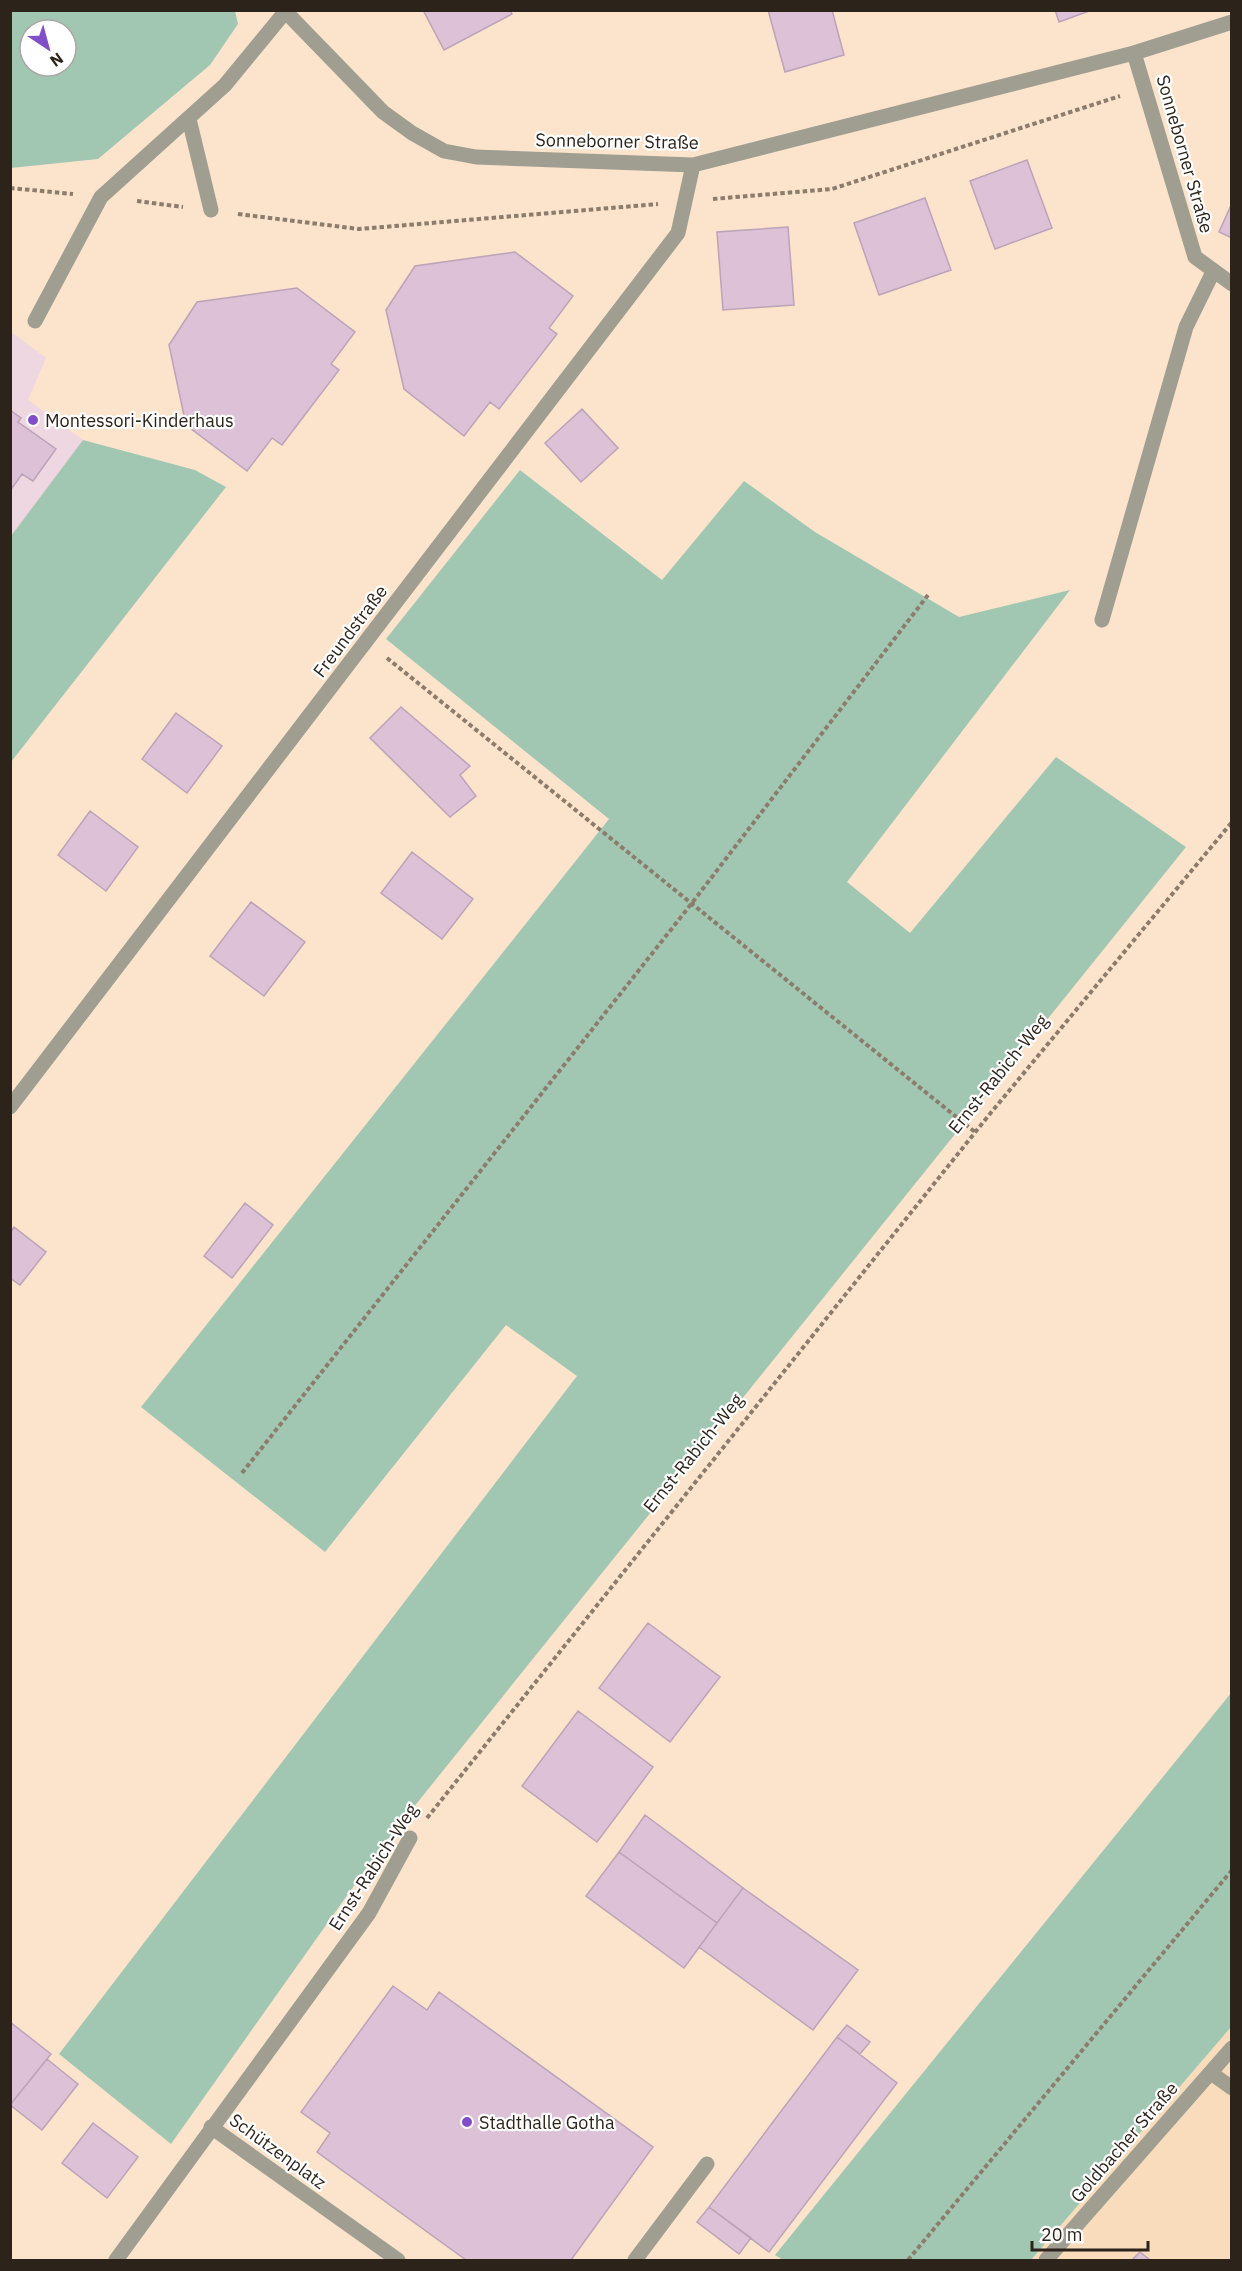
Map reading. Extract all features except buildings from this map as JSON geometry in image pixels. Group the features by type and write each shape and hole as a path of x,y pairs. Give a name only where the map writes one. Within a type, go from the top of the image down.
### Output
{"street":[{"path":"35,321 101,197 225,85 284,11"},
{"name":"Sonneborner Straße","path":"284,11 383,112 412,133 444,151 476,157 693,165 1134,53 1232,22"},
{"name":"Sonneborner Straße","path":"1134,53 1196,257 1213,272 1232,284"},
{"path":"189,119 212,210"},
{"name":"Freundstraße","path":"10,1107 678,233 693,165"},
{"path":"1102,620 1186,327 1213,272"},
{"name":"Ernst-Rabich-Weg","path":"211,2127 369,1913 411,1838"},
{"name":"Goldbacher Straße","path":"1046,2260 1232,2048"},
{"path":"1210,2073 1232,2088"},
{"name":"Schützenplatz","path":"116,2260 211,2127 398,2260"},
{"path":"635,2260 707,2164"}],"path":[{"path":"10,188 101,197"},
{"path":"242,1473 692,903 928,594"},
{"path":"366,642 975,1132"},
{"name":"Ernst-Rabich-Weg","path":"411,1838 975,1132 1232,822"},
{"path":"908,2260 1232,1870"}],"shaded area":[{"name":"Montessori-Kinderhaus","path":"10,331 46,358 28,400 83,440 11,536"},
{"path":"1231,2027 1231,2260 1031,2260"}],"green space":[{"path":"11,10 235,11 238,24 210,65 98,159 11,168"},
{"path":"83,440 195,470 226,487 11,762 11,536"},
{"path":"520,470 662,580 744,481 815,532 959,617 1070,590 847,882 910,933 1056,757 1186,847 380,1849 171,2144 59,2054 577,1376 506,1325 325,1552 141,1407 609,819 386,639"},
{"path":"1231,1693 1231,2027 1031,2260 783,2260 775,2255"}],"place":[{"name":"Montessori-Kinderhaus","path":"33,420"},
{"name":"Stadthalle Gotha","path":"467,2122"}]}
